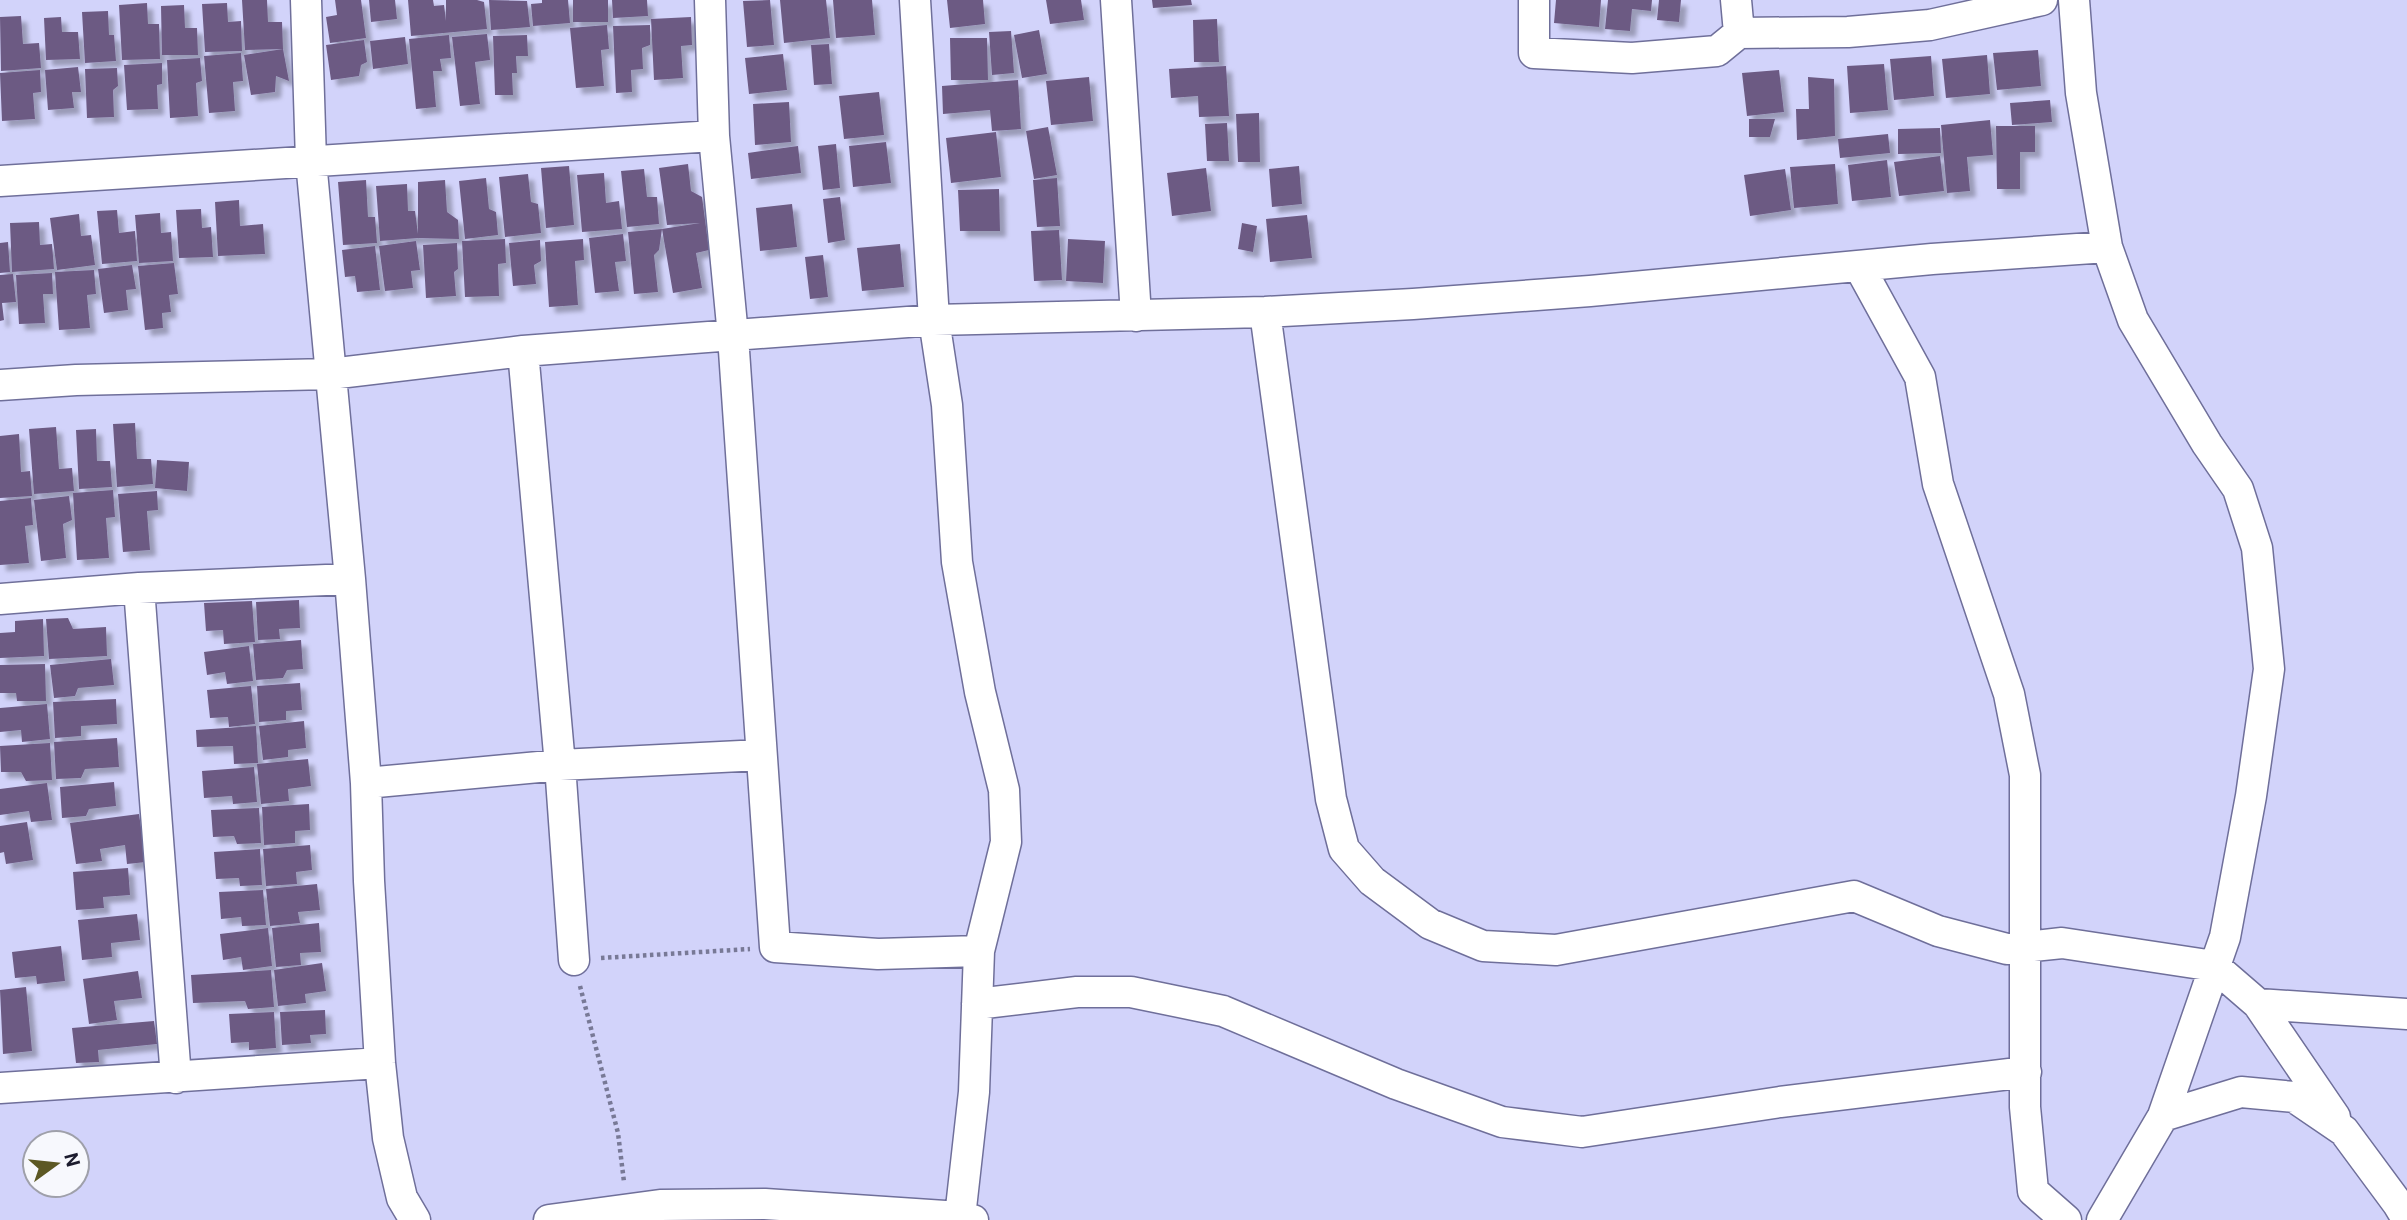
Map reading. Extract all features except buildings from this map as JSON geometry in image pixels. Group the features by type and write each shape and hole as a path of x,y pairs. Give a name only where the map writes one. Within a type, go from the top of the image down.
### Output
{"street":[{"path":"306,0 311,160 366,783 380,1063 388,1138 402,1198 415,1220"},
{"path":"710,0 715,136 733,336 775,947 877,954 979,951"},
{"path":"549,1220 660,1205 765,1205 963,1219 974,1092 979,951 1006,842 1004,790 980,692 957,562 947,405 934,320 915,0"},
{"path":"1116,0 1136,316"},
{"path":"1534,0 1534,53 1632,58 1717,51 1739,33 1848,32 1930,24 2042,0"},
{"path":"1736,0 1739,33"},
{"path":"2074,0 2081,93 2107,247 2133,320 2193,423 2238,489 2257,548 2269,670 2251,796 2225,937 2162,1116 2102,1220"},
{"path":"0,181 715,136"},
{"path":"0,385 76,380 330,374 523,351 934,320 1265,312 1590,291 2107,247"},
{"path":"1859,266 1920,377 1938,484 2009,694 2025,775 2025,1107 2033,1191 2066,1220"},
{"path":"1265,312 1331,799 1344,849 1372,881 1430,924 1483,946 1556,950 1854,896 1938,931 2007,950 2062,943 2214,966 2259,1004 2407,1219"},
{"path":"523,351 561,765 573,960"},
{"path":"0,599 139,588 350,579"},
{"path":"139,588 176,1078"},
{"path":"366,783 561,765 761,754"},
{"path":"977,1004 1077,992 1130,992 1157,997 1223,1012 1396,1084 1502,1122 1582,1132 1780,1102 2026,1072"},
{"path":"2259,1004 2407,1014"},
{"path":"0,1088 380,1063"},
{"path":"2162,1116 2241,1092 2294,1097 2344,1131"}],"path":[{"path":"628,1210 618,1133 573,960 775,947"}]}
